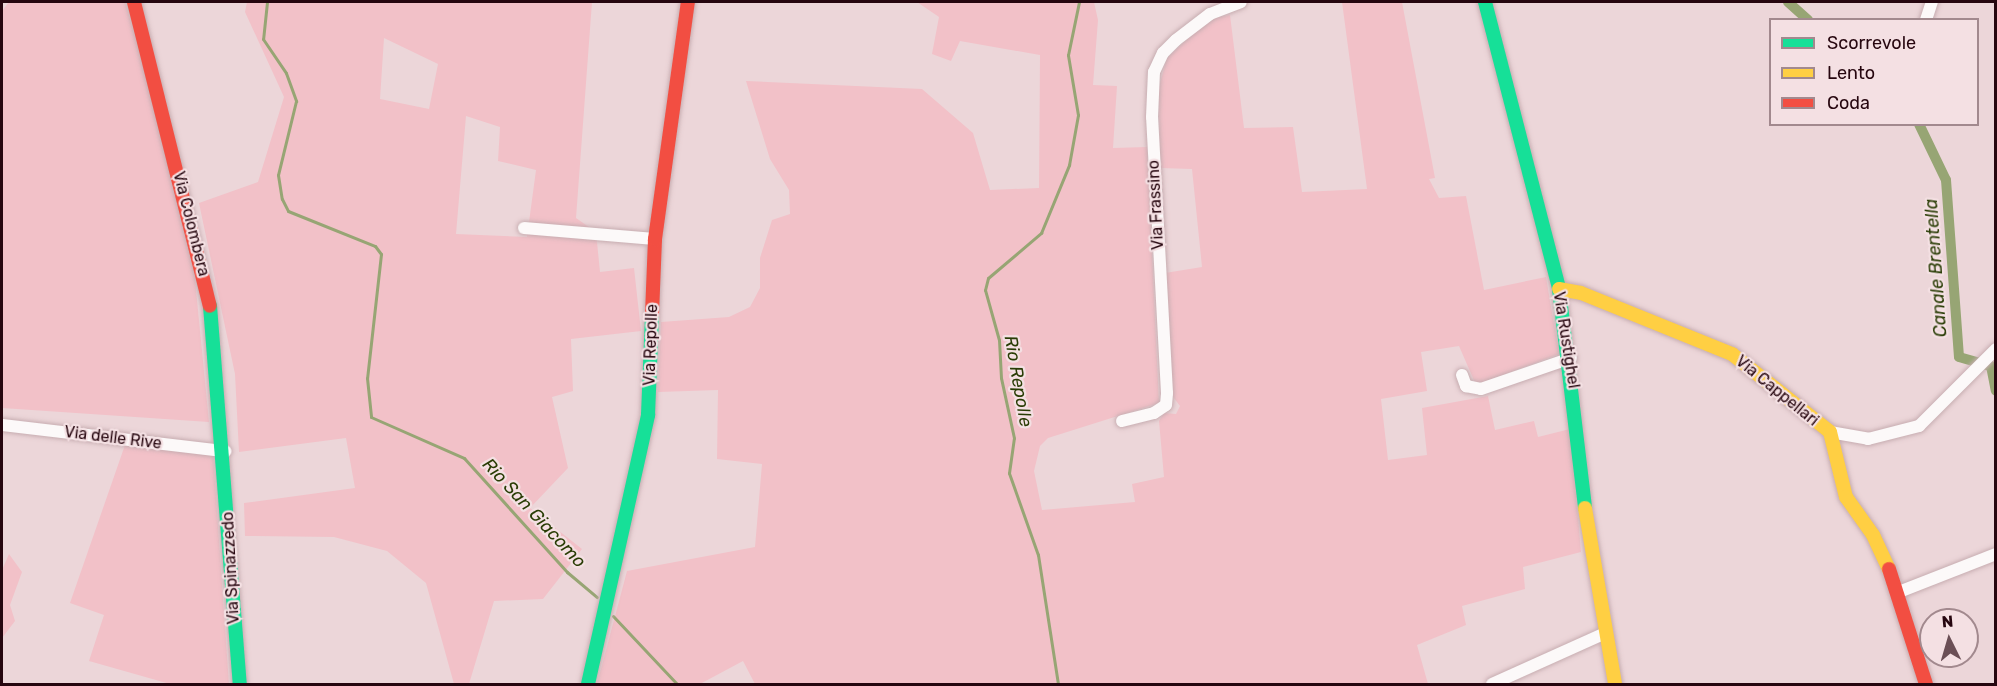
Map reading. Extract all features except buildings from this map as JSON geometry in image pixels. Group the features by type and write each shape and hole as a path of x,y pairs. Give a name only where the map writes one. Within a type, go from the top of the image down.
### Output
{"street":[{"name":"Via Colombera","path":"134,2 212,310 225,451"},
{"name":"Via Repolle","path":"588,684 648,415 655,239 688,2"},
{"name":"Via Frassino","path":"1122,422 1166,405 1152,117 1154,72 1163,53 1176,40 1210,14 1241,2"},
{"name":"Via Rustighel","path":"1485,2 1559,289 1570,358 1604,634 1615,684"},
{"path":"1927,18 1932,2"},
{"path":"524,228 655,239"},
{"name":"Via Cappellari","path":"1559,289 1581,293 1732,354 1830,432 1846,496 1873,535 1899,592 1926,684"},
{"path":"1830,432 1868,439 1910,431 1995,349"},
{"path":"1462,375 1466,386 1481,389 1570,358"},
{"name":"Via delle Rive","path":"2,425 225,451"},
{"name":"Via Spinazzedo","path":"225,451 240,684"},
{"path":"1899,592 1995,554"},
{"path":"1492,684 1604,634"}],"shaded area":[{"path":"9,2 125,2 190,229 209,422 2,408 2,11"},
{"path":"247,2 592,2 576,218 596,232 600,272 634,268 641,331 571,339 573,391 552,397 568,468 530,508 582,549 543,599 494,601 469,684 454,684 426,583 387,551 334,537 245,536 244,503 355,488 346,438 239,452 235,374 199,203 258,182 284,97 245,12","holes":["384,38 438,64 429,109 380,99","466,116 500,127 498,161 536,170 527,237 456,234"]},
{"path":"917,2 1094,2 1098,20 1093,85 1117,86 1113,148 1147,147 1159,403 1048,438 1040,446 1034,471 1042,510 1135,502 1132,484 1164,477 1159,421 1164,413 1176,414 1180,406 1171,394 1165,273 1202,267 1192,169 1160,168 1159,87 1167,58 1209,19 1230,15 1244,128 1293,127 1302,192 1367,189 1342,2 1402,2 1435,178 1429,179 1439,198 1466,196 1484,290 1546,277 1559,354 1476,385 1459,346 1421,352 1427,391 1381,399 1388,460 1427,455 1422,408 1488,396 1495,430 1534,421 1538,437 1570,429 1581,552 1523,567 1525,589 1462,606 1466,625 1417,645 1428,684 755,684 743,661 700,684 597,684 627,571 755,547 762,464 717,459 718,390 658,392 661,322 729,317 750,307 760,288 760,258 772,220 790,214 789,190 770,159 746,81 922,89 973,133 990,190 1039,188 1040,55 960,41 951,61 932,54 939,17"},
{"path":"125,445 213,455 229,684 170,684 89,661 104,615 70,603"},
{"path":"9,554 22,572 10,605 15,621 2,638 2,570"}],"waterway":[{"name":"Rio San Giacomo","path":"267,2 263,39 286,73 296,101 278,175 282,199 288,211 375,246 381,254 367,378 371,417 464,458 567,572 597,597"},
{"name":"Rio Repolle","path":"1058,684 1038,555 1009,473 1014,438 1001,378 999,340 985,290 988,278 1041,233 1069,165 1078,115 1068,55 1079,2"},
{"name":"Canale Brentella","path":"1788,2 1806,18"},
{"name":"Canale Brentella","path":"1920,126 1946,180 1959,357 1991,366 1996,391"},
{"name":"Rio San Giacomo","path":"613,616 677,684"}],"traffic: fast":[{"path":"1485,2 1559,289 1585,508"},
{"path":"210,306 240,684"},
{"path":"588,684 648,415 652,314"}],"traffic: slow":[{"path":"1559,289 1581,293 1732,354 1830,432 1846,497 1873,535 1889,569"},
{"path":"1585,508 1615,684"}],"traffic: jam":[{"path":"134,2 210,306"},
{"path":"652,314 655,239 688,2"},
{"path":"1889,569 1926,684"}]}
